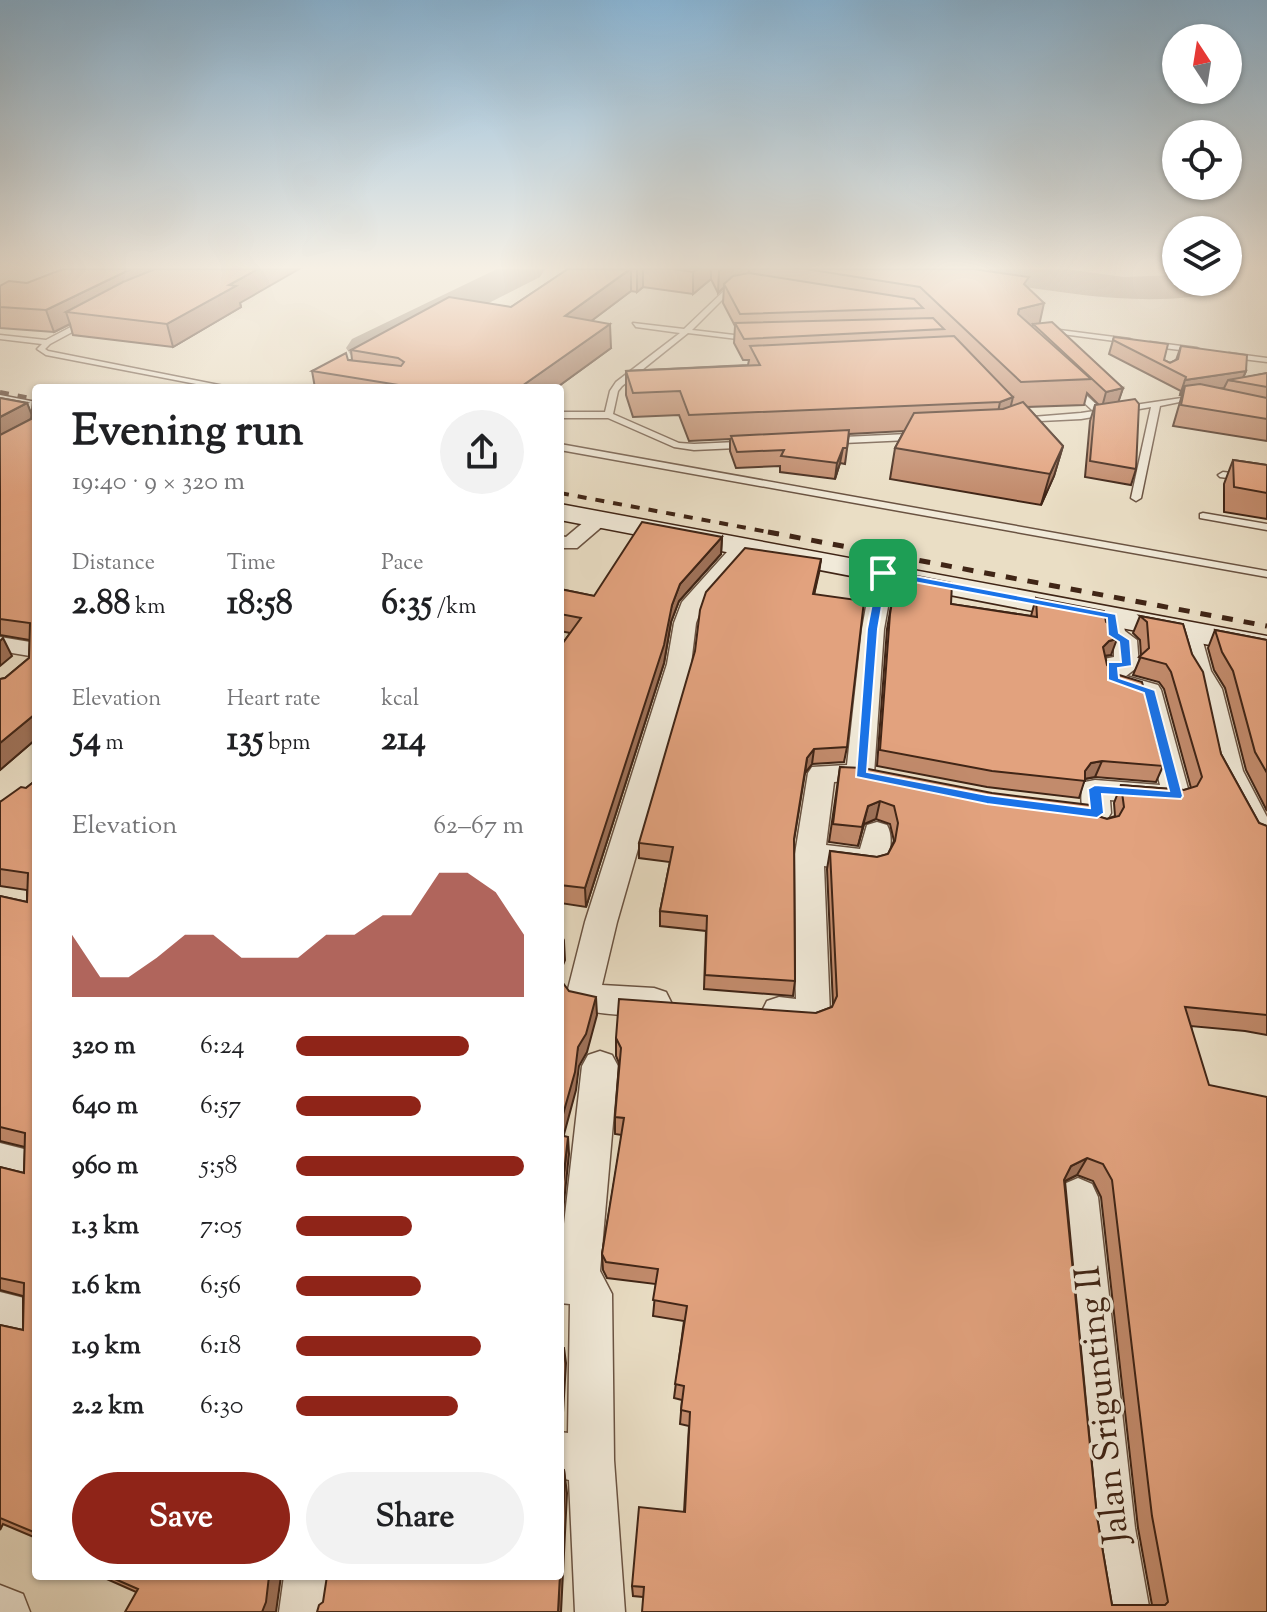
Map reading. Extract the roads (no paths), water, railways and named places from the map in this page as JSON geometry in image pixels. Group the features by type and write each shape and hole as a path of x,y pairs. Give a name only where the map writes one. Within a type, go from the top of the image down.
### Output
{"street":[{"path":"0,402 32,419"},
{"path":"564,513 1267,646"},
{"path":"564,547 598,520"},
{"path":"690,1005 583,997 601,922 679,664 685,623 693,602 742,547"},
{"path":"752,1009 813,1014 808,897 810,854 822,773 871,776 873,629 883,573"},
{"path":"1089,816 1095,789 1176,796 1149,690 1114,680 1112,664 1127,666 1125,640 1114,635 1112,616"},
{"path":"1188,631 1199,671 1210,689 1229,771 1261,833 1267,834"},
{"path":"810,854 873,861 877,832"},
{"path":"600,1066 569,1282 590,1289 591,1294 576,1457 600,1612"},
{"path":"0,1161 32,1169"},
{"name":"Jalan Srigunting II","path":"1078,1197 1111,1528 1125,1612"},
{"path":"0,1313 32,1321"},
{"path":"304,1612 308,1580"}],"lane":[{"path":"45,344 41,349 46,353 209,384"},
{"path":"609,415 614,391 619,384 670,344"},
{"path":"941,344 1017,420"},
{"path":"1150,344 1204,351"},
{"path":"1169,360 1173,347"},
{"path":"1220,353 1267,360"},
{"path":"937,355 951,354"},
{"path":"1063,379 1095,408"},
{"path":"564,415 609,415 677,445 694,447 996,433 1009,429 1017,420 1081,416 1191,399 1207,400"},
{"path":"1136,498 1156,404"},
{"path":"564,448 1267,574"},
{"path":"1223,475 1267,480"},
{"path":"1203,516 1267,527"}],"railway":[{"path":"0,392 32,398"},
{"path":"564,494 779,534"},
{"path":"768,532 1267,626"}]}
